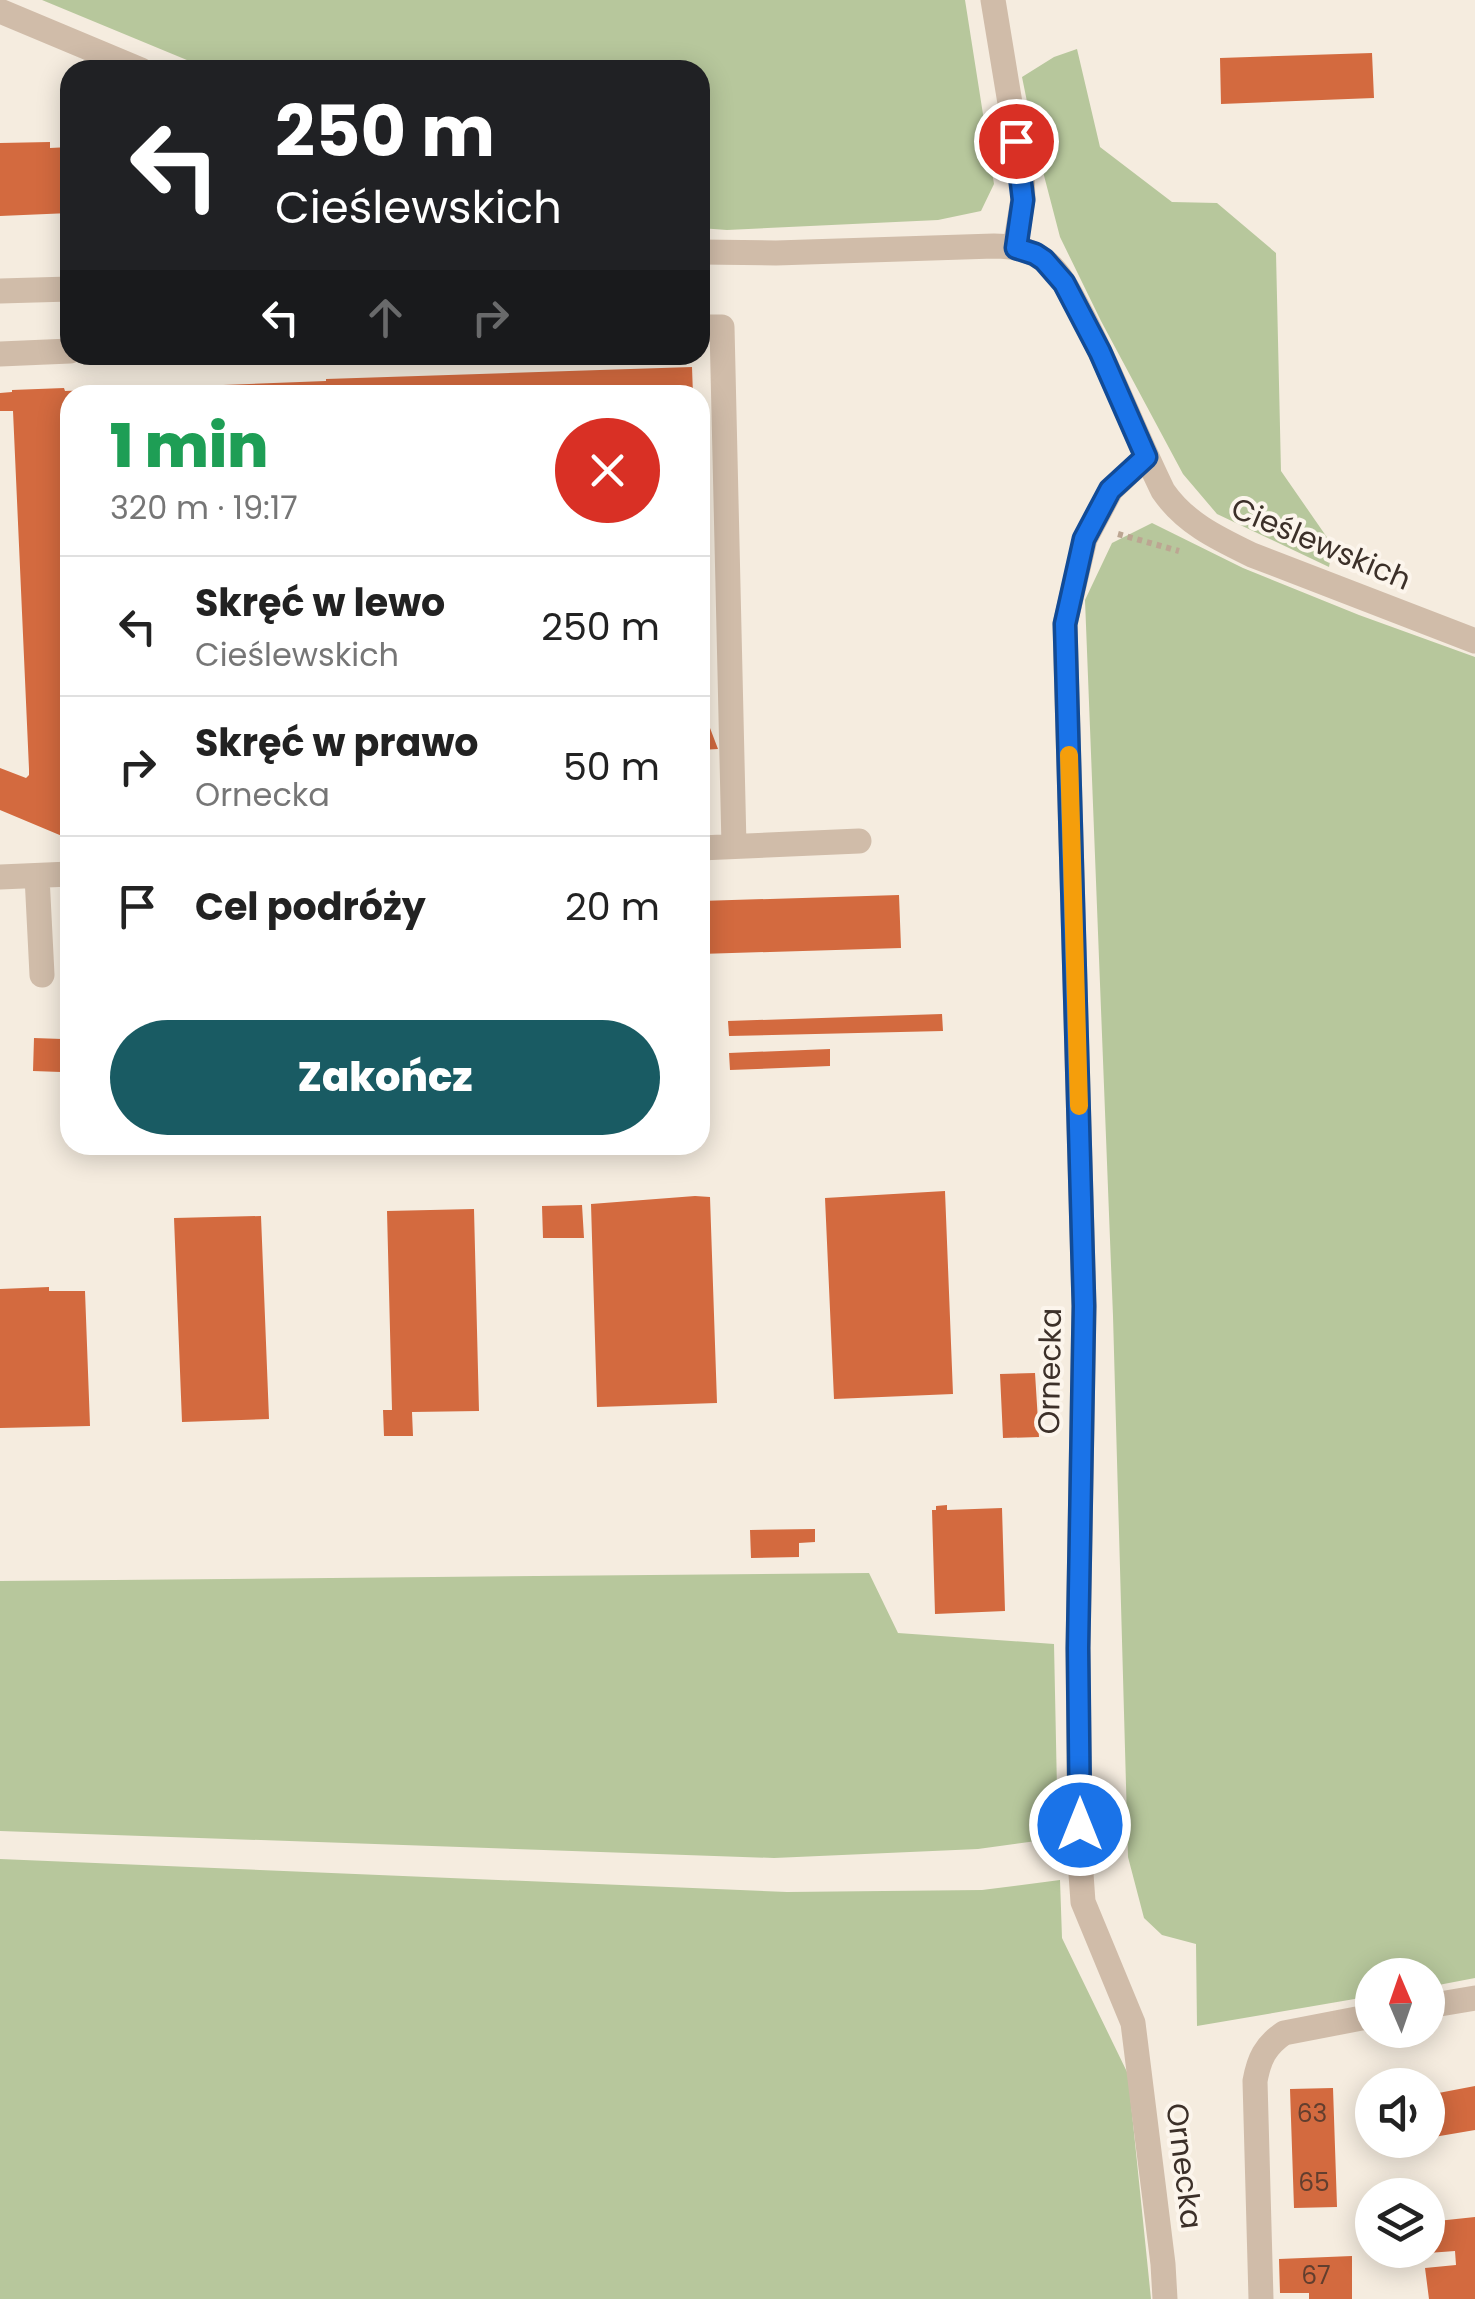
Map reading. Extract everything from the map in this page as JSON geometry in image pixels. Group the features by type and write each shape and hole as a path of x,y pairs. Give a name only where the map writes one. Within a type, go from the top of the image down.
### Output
{"street":[{"path":"710,252 1016,248 1022,176 994,0"},
{"path":"0,10 118,60"},
{"name":"Cieślewskich","path":"1016,248 1044,260 1064,283 1100,352 1146,457 1173,506 1187,519 1218,539 1288,570 1475,641"},
{"path":"0,291 60,289"},
{"path":"710,327 722,326 734,846"},
{"path":"0,354 60,351"},
{"name":"Ornecka","path":"1146,457 1110,490 1084,539 1065,624 1084,1306 1078,1648 1080,1860 1083,1902 1133,2024 1165,2299"},
{"path":"710,847 860,841"},
{"path":"0,877 60,875"},
{"path":"37,876 42,975"},
{"path":"1445,2003 1475,1998"},
{"path":"1260,2299 1255,2081 1258,2065 1264,2051 1284,2033 1355,2019"}],"green space":[{"path":"42,0 965,0 994,184 981,211 938,220 710,229 710,60 187,60"},
{"path":"1077,49 1100,147 1172,202 1217,203 1276,253 1281,471 1333,546 1329,567 1217,514 1183,474 1060,237 1022,77 1054,57"},
{"path":"1152,523 1243,568 1475,657 1475,1978 1445,1984 1445,1958 1355,1958 1355,1999 1197,2026 1196,1944 1162,1935 1144,1918 1128,1857 1113,1316 1085,600 1112,543"},
{"path":"869,1573 898,1633 1054,1644 1058,1838 978,1849 774,1858 0,1831 0,1581"},
{"path":"0,1859 787,1892 982,1890 1060,1880 1062,1938 1128,2074 1151,2299 0,2299"}],"building":[{"path":"1372,53 1374,98 1221,104 1220,58"},
{"path":"50,142 50,148 60,148 60,213 0,216 0,143"},
{"path":"692,367 693,385 222,385"},
{"path":"60,388 60,835 0,810 0,768 26,778 29,775 13,411 0,411 0,393"},
{"path":"710,728 718,749 710,749"},
{"path":"899,895 901,948 710,954 710,901"},
{"path":"942,1014 943,1031 729,1036 728,1021"},
{"path":"34,1038 60,1039 60,1072 33,1071"},
{"path":"830,1049 830,1066 730,1070 729,1053"},
{"path":"945,1191 953,1394 834,1399 825,1198"},
{"path":"710,1197 717,1403 597,1407 591,1204"},
{"path":"582,1205 584,1238 543,1238 542,1206"},
{"path":"474,1209 479,1411 412,1412 413,1436 384,1436 383,1410 392,1410 387,1211"},
{"path":"261,1216 269,1419 182,1422 174,1218"},
{"path":"49,1287 49,1291 85,1291 90,1426 0,1428 0,1289"},
{"path":"1035,1373 1039,1437 1003,1438 1000,1374"},
{"path":"947,1505 947,1510 1002,1508 1005,1611 935,1614 932,1510"},
{"path":"815,1529 815,1542 799,1543 799,1557 751,1558 750,1530"},
{"path":"1475,2086 1475,2130 1445,2135 1445,2092"},
{"path":"1333,2088 1337,2207 1294,2208 1290,2089"},
{"path":"1475,2217 1475,2299 1429,2299 1425,2268 1456,2265 1455,2251 1445,2252 1445,2220"},
{"path":"1352,2256 1352,2299 1309,2299 1309,2293 1280,2293 1279,2259"}],"slow traffic":[{"path":"1069,755 1079,1106"}],"route":[{"path":"1016,141 1023,200 1016,248 1044,260 1064,283 1100,352 1146,457 1110,490 1084,539 1065,624 1084,1306 1078,1648 1080,1825"}]}
